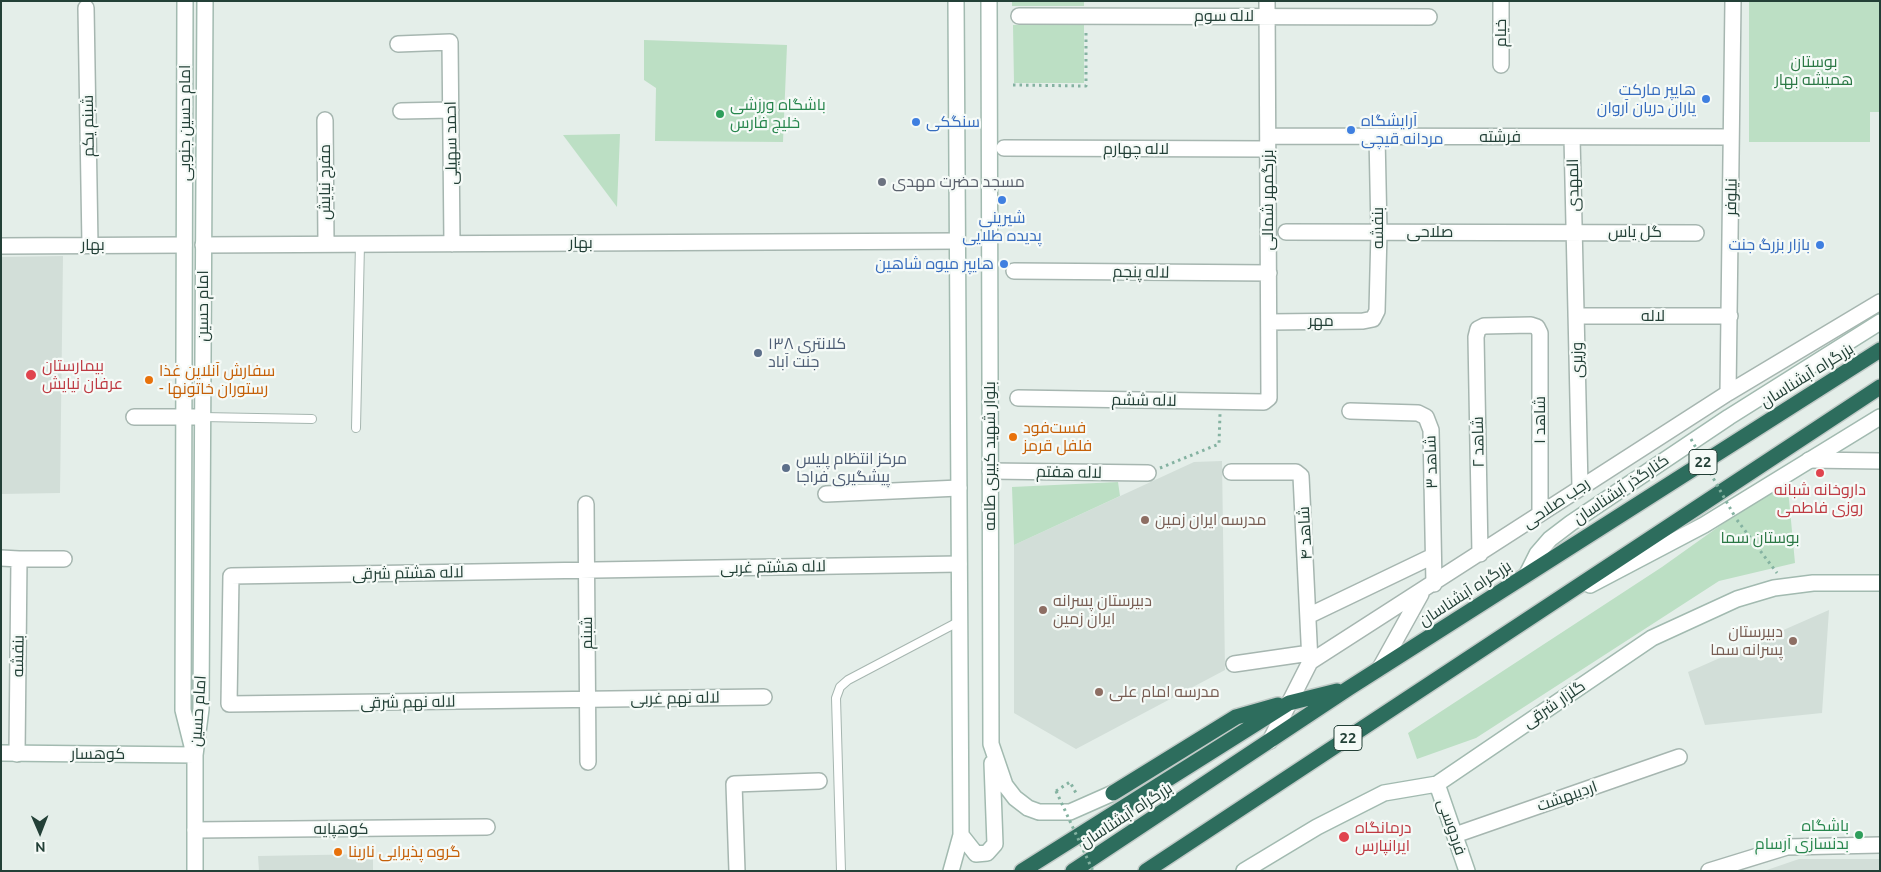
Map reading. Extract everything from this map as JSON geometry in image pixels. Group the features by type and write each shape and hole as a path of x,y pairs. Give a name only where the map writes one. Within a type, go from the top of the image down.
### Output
{"highway":[{"name":"بزرگراه آبشناسان","path":"1073,871 1349,688 1880,350"},
{"name":"22","path":"1146,871 1551,606 1880,387"},
{"path":"1113,793 1236,717 1349,688"},
{"path":"1022,871 1289,703"}],"street":[{"name":"امام حسین جنوبی","path":"184,245 185,1"},
{"name":"امام حسین جنوبی","path":"203,245 205,1"},
{"name":"بلوار شهید کبیری طامه","path":"951,871 961,835 956,1"},
{"name":"بلوار شهید کبیری طامه","path":"988,1 991,744 1006,784 1015,798 1028,808 1039,812 1070,812 1113,793"},
{"name":"خیام","path":"1501,1 1501,65"},
{"name":"نیلوفر","path":"1728,393 1733,1"},
{"name":"شبنم یکم","path":"86,8 90,245"},
{"name":"لاله سوم","path":"1019,16 1086,16 1267,9 1429,17"},
{"name":"بزرگمهر شمالی","path":"1267,9 1269,398"},
{"name":"احمد سهیلی","path":"398,44 450,42 452,244"},
{"path":"401,111 451,110"},
{"name":"مفرح نیایش","path":"325,120 326,244"},
{"name":"فرشته","path":"1268,142 1377,136 1731,137"},
{"name":"بنفشه","path":"1373,319 1377,311 1379,232 1377,136"},
{"name":"المهدی","path":"1572,137 1574,232"},
{"name":"لاله چهارم","path":"1004,148 1268,142"},
{"name":"صلاحی","path":"1286,232 1574,232"},
{"name":"گل یاس","path":"1574,232 1696,232"},
{"name":"وزیری","path":"1574,232 1580,487"},
{"name":"بهار","path":"1,246 958,241"},
{"name":"امام حسین","path":"184,245 183,710 194,755"},
{"name":"امام حسین","path":"194,755 201,708 203,245"},
{"name":"لاله پنجم","path":"1014,271 1269,273"},
{"name":"رجب صلاحی","path":"1310,658 1428,587 1728,393 1880,302"},
{"name":"لاله","path":"1576,316 1730,316"},
{"name":"مهر","path":"1269,322 1362,322 1373,319"},
{"name":"کنارگذر آبشناسان","path":"1527,574 1550,539 1570,523 1729,417 1880,322"},
{"name":"شاهد ۱","path":"1478,329 1484,326 1537,327 1540,333 1540,514"},
{"name":"شاهد ۲","path":"1478,329 1480,554"},
{"name":"لاله ششم","path":"1018,398 1264,402 1269,398"},
{"name":"شاهد ۳","path":"1350,411 1418,413 1426,417 1431,430 1433,556 1428,587"},
{"path":"134,418 202,417"},
{"path":"1551,606 1704,525 1880,417"},
{"path":"1809,460 1880,461"},
{"name":"لاله هفتم","path":"990,471 1148,473"},
{"name":"شاهد ۴","path":"1230,472 1296,472 1300,476 1310,658"},
{"path":"826,494 959,488"},
{"name":"شبنم","path":"586,504 588,762"},
{"path":"1308,616 1433,556"},
{"path":"1,558 64,559"},
{"name":"بنفشه","path":"17,754 19,559"},
{"name":"لاله هشتم غربی","path":"586,569 960,564"},
{"name":"لاله هشتم شرقی","path":"229,704 230,576 586,569"},
{"name":"گلزار شرقی","path":"1244,871 1317,827 1384,793 1438,784 1652,638 1737,599 1774,588 1813,583 1880,583"},
{"path":"1380,668 1428,587"},
{"path":"1234,664 1310,658 1270,740"},
{"name":"لاله نهم غربی","path":"587,699 764,697"},
{"name":"لاله نهم شرقی","path":"229,704 587,699"},
{"path":"961,835 976,854 987,853 994,844 991,744"},
{"name":"کوهسار","path":"1,754 194,755"},
{"path":"194,755 195,871"},
{"name":"اردیبهشت","path":"1455,835 1679,757"},
{"path":"737,871 734,784 819,781"},
{"name":"فردوسی","path":"1438,784 1467,871"},
{"name":"کوهپایه","path":"195,830 487,827"},
{"path":"1709,871 1787,847 1880,845"}],"lane":[{"path":"356,428 360,244"},
{"path":"202,417 312,420"},
{"path":"841,871 836,698 840,687 848,680 960,621"}],"path":[{"path":"1013,86 1086,86 1086,16"},
{"path":"1148,473 1219,444 1221,401"},
{"path":"1691,439 1734,515"},
{"path":"1742,527 1788,586"},
{"path":"1070,782 1056,791 1093,871"}],"shaded area":[{"name":"بيمارستان عرفان نيايش","path":"63,256 60,493 1,494 1,257"},
{"path":"1222,461 1225,670 1076,749 1014,713 1014,545 1194,462"},
{"name":"دبیرستان پسرانه سما","path":"1829,610 1822,713 1705,725 1688,672"},
{"path":"373,854 373,871 259,871 258,856"},
{"path":"1799,859 1880,859 1880,871 1764,871"}],"green space":[{"path":"1012,1 1084,1 1084,6 1012,6"},
{"name":"بوستان همیشه بهار","path":"1749,1 1880,1 1880,112 1870,112 1870,142 1749,142"},
{"path":"1013,25 1084,25 1084,83 1014,83"},
{"name":"باشگاه ورزشی خلیج فارس","path":"644,40 787,45 783,142 655,141 656,88 644,80"},
{"path":"620,134 617,207 563,135"},
{"name":"بوستان سما","path":"1787,478 1795,563 1719,581 1476,738 1417,759 1408,733 1662,567"},
{"path":"1118,482 1120,496 1014,545 1012,487"}],"place":[{"name":"هایپر مارکت یاران دریان آروان","path":"1706,99"},
{"name":"باشگاه ورزشی خلیج فارس","path":"720,114"},
{"name":"سنگکی","path":"916,122"},
{"name":"آرایشگاه مردانه قیچی","path":"1351,130"},
{"name":"مسجد حضرت مهدی","path":"882,182"},
{"name":"شيرينی پديده طلايی","path":"1002,200"},
{"name":"بازار بزرگ جنت","path":"1820,245"},
{"name":"هایپر میوه شاهین","path":"1004,264"},
{"name":"کلانتری ۱۳۸ جنت آباد","path":"758,353"},
{"name":"بيمارستان عرفان نيايش","path":"31,375"},
{"name":"سفارش آنلاین غذا - رستوران خاتونها","path":"149,380"},
{"name":"فست‌فود فلفل قرمز","path":"1013,437"},
{"name":"مرکز انتظام پلیس پیشگیری فراجا","path":"786,468"},
{"name":"داروخانه شبانه روزی فاطمی","path":"1820,473"},
{"name":"مدرسه ایران زمین","path":"1145,520"},
{"name":"دبیرستان پسرانه ایران زمین","path":"1043,610"},
{"name":"دبیرستان پسرانه سما","path":"1793,641"},
{"name":"مدرسه امام علی","path":"1099,692"},
{"name":"باشگاه بدنسازی آرسام","path":"1859,835"},
{"name":"درمانگاه ایرانپارس","path":"1344,837"},
{"name":"گروه پذیرایی نارینا","path":"338,852"}]}
